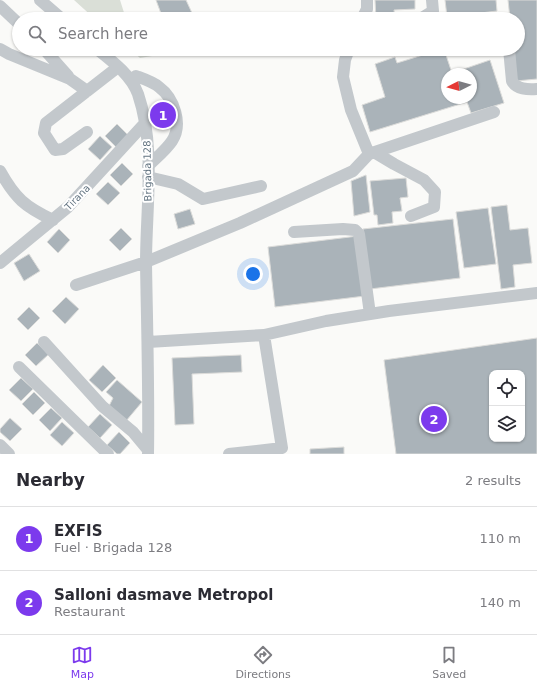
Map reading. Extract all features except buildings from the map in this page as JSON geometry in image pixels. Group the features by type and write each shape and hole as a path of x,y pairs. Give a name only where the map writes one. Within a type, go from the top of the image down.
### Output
{"street":[{"path":"40,0 54,12"},
{"path":"365,12 367,0"},
{"path":"0,6 12,17"},
{"path":"0,49 12,55"},
{"path":"14,56 70,79 87,91"},
{"path":"50,56 70,79"},
{"name":"Brigada 128","path":"105,56 129,79 137,92 146,122 148,172 146,262 148,452"},
{"path":"346,56 343,77 351,110 371,153 424,180 435,192 434,207 411,216"},
{"path":"510,56 512,81 514,85 520,88 537,89"},
{"path":"86,132 63,149 55,150 44,133 46,124 118,67"},
{"path":"136,76 159,87 170,99 177,121 176,130 172,140 148,172 178,184 203,199 261,186"},
{"path":"76,285 146,262 240,223 353,171 371,153 494,112"},
{"name":"Tirana","path":"0,263 68,207 146,122"},
{"path":"0,171 7,184 21,201 30,209 53,220"},
{"path":"294,232 343,229 354,230 359,234 370,314"},
{"path":"148,342 264,335 326,321 370,314 537,293"},
{"path":"229,454 282,451 264,335"},
{"name":"Brigada 128","path":"44,342 102,406 133,432 148,452"},
{"path":"19,367 108,454"},
{"path":"0,444 8,454"}],"shaded area":[{"path":"74,0 120,0 124,12 87,12"},
{"path":"138,56 152,56 140,58"}],"place":[{"name":"EXFIS","path":"163,115"},
{"name":"Salloni dasmave Metropol","path":"434,419"}]}
